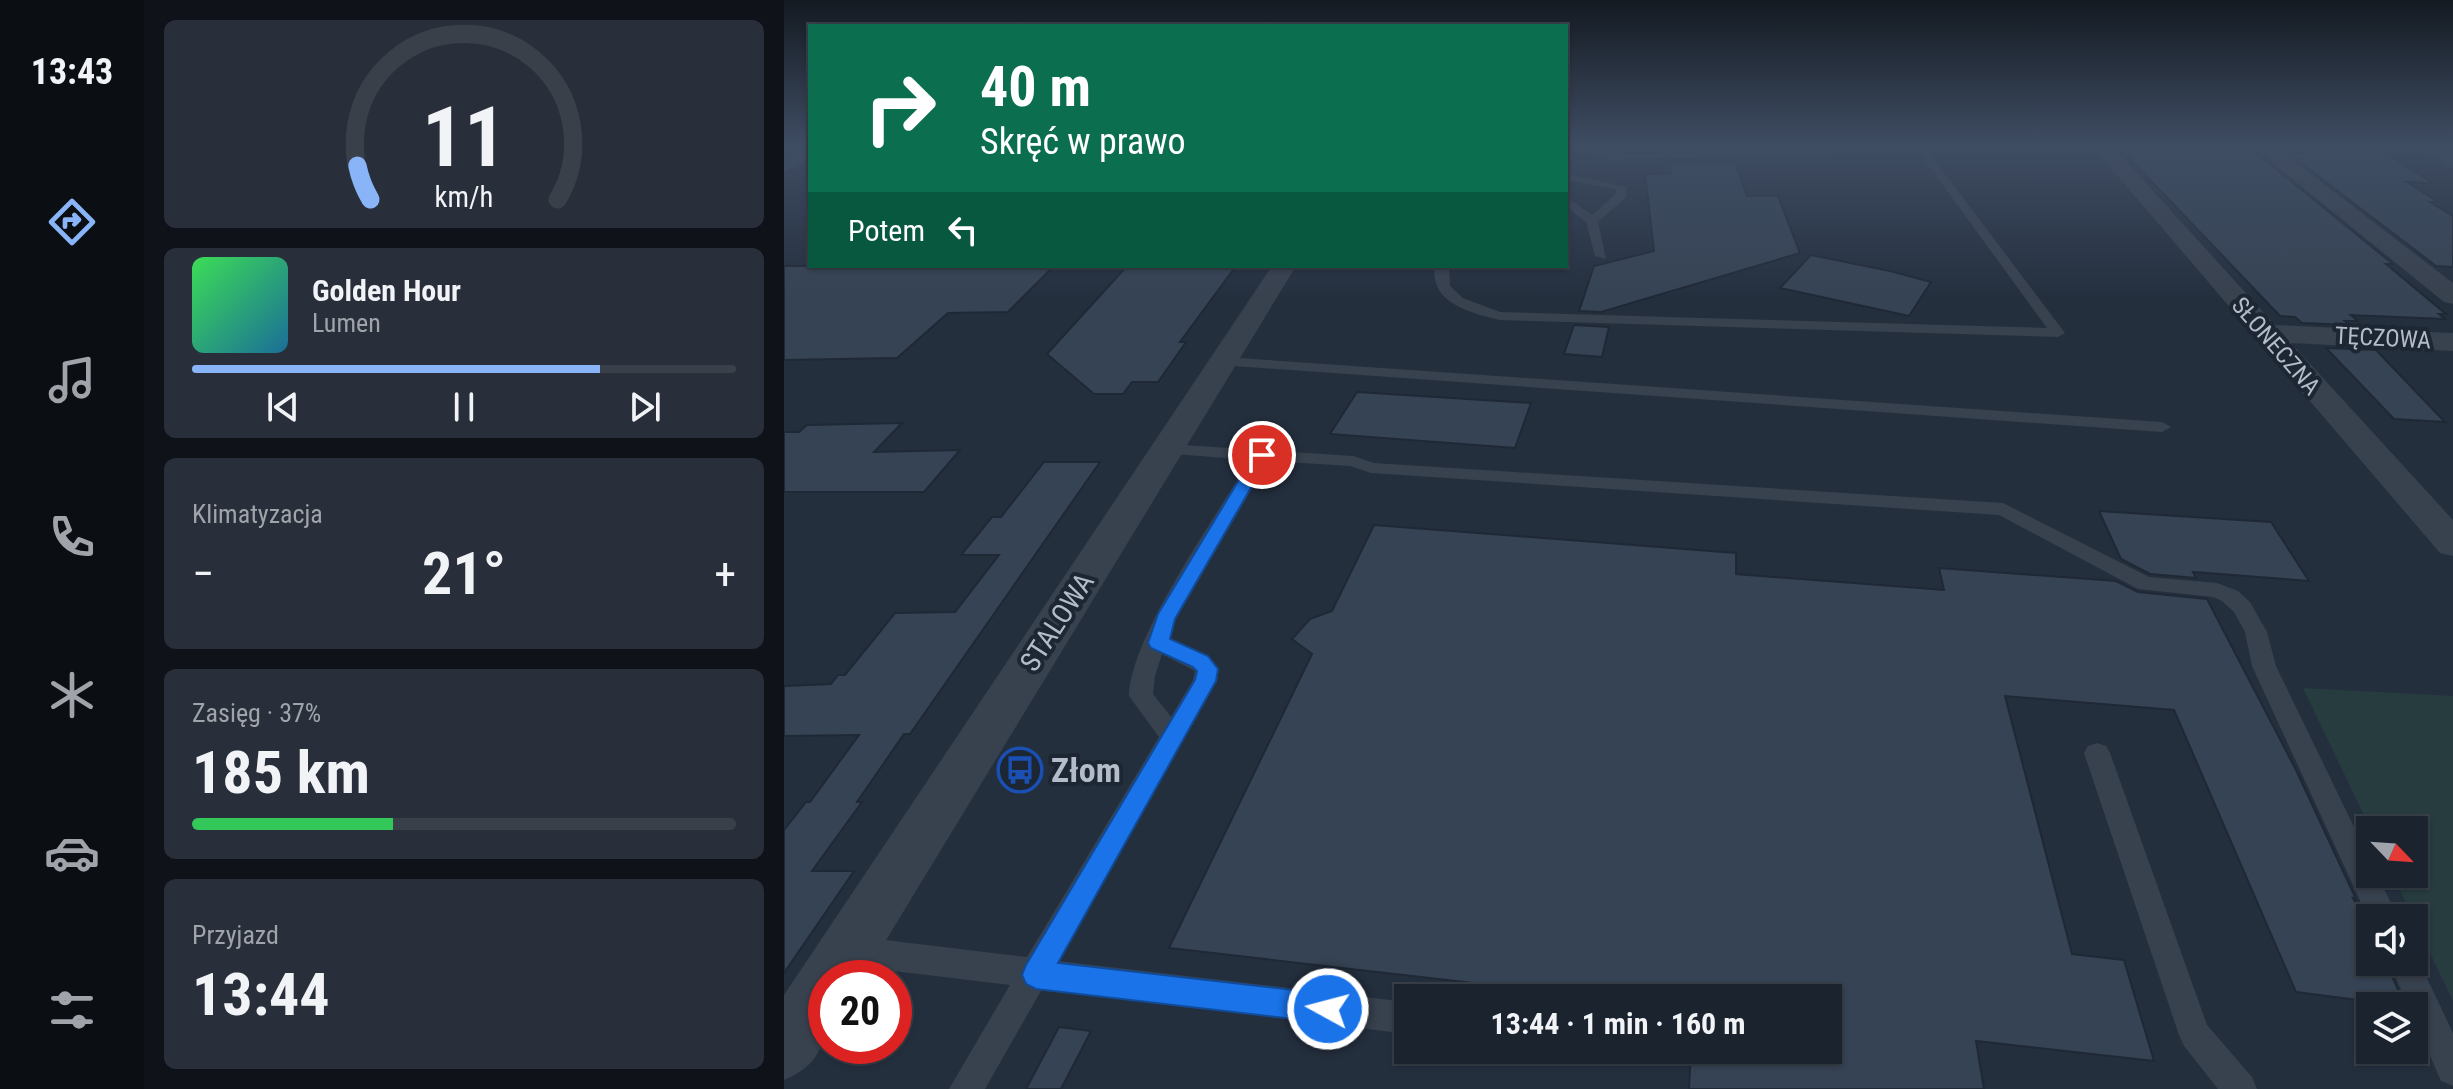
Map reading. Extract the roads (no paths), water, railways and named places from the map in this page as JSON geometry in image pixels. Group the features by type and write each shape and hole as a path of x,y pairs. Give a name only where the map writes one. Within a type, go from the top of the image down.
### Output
{"street":[{"name":"SŁONECZNA","path":"2146,197 2453,544"},
{"path":"2327,197 2453,296"},
{"name":"STALOWA","path":"842,960 1283,268"},
{"name":"TĘCZOWA","path":"2265,333 2453,342"},
{"name":"STALOWA","path":"784,1049 808,1012"}],"lane":[{"path":"1592,221 1620,197"},
{"path":"1441,268 1441,285 1450,295 1462,303 1500,316 2058,333 1957,197"},
{"path":"1572,210 1592,221 1601,256"},
{"path":"1224,362 2162,427"},
{"path":"1168,449 1353,461 1371,468 2003,509 2145,584 2217,590 2237,600 2256,632 2264,666 2376,904"},
{"path":"1175,731 1141,696 1142,672 1158,643 1165,619 1262,455"},
{"path":"966,1089 1036,975 1201,688 1207,669 1201,662 1158,643"},
{"path":"2097,753 2195,1035 2240,1089"},
{"path":"912,973 1036,975 1394,1016"},
{"path":"2410,976 2453,1069"}],"place":[{"name":"Złom","path":"1020,770"}]}
